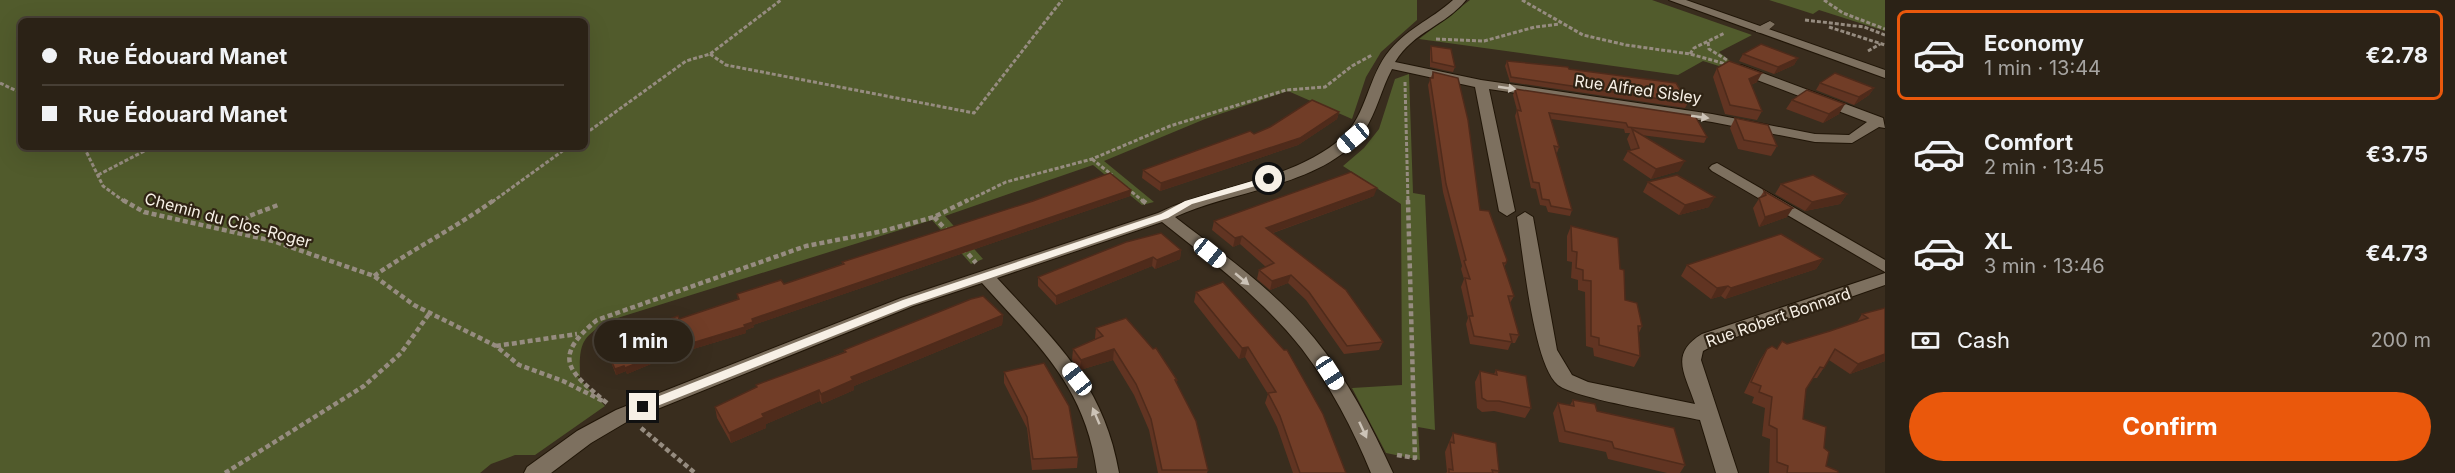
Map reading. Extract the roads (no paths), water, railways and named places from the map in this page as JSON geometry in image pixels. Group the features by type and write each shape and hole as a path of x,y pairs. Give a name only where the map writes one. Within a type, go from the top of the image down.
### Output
{"street":[{"path":"535,473 616,410 985,274 1164,216 1189,202 1310,165 1340,148 1357,133 1367,119 1384,58 1408,36 1448,12 1460,0"},
{"path":"1675,0 1765,27 1885,74"},
{"name":"Rue Alfred Sisley","path":"1384,58 1481,84 1712,118 1832,139 1852,139 1882,122"},
{"path":"1729,64 1882,122"},
{"path":"1481,84 1507,211"},
{"path":"1717,168 1885,267"},
{"path":"1164,216 1240,277 1290,323 1336,381 1351,405 1382,473"},
{"path":"1525,217 1548,350 1565,380 1585,388 1708,414"},
{"path":"985,274 1077,379 1099,423 1108,473"},
{"name":"Rue Robert Bonnard","path":"1727,473 1691,360 1694,348 1710,339 1885,279"}]}
